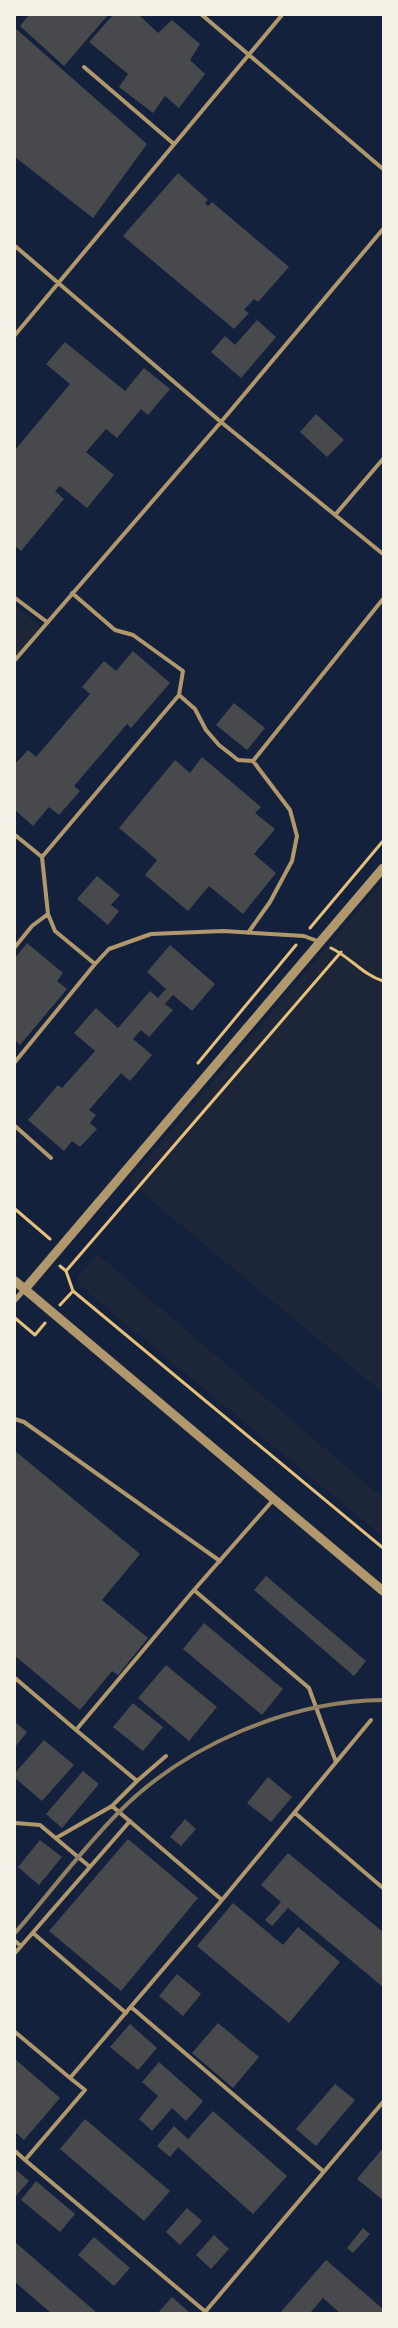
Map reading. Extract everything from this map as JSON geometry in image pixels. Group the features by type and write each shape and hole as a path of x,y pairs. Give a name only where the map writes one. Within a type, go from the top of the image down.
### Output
{"street":[{"path":"15,1300 383,868"},
{"path":"15,1281 383,1591"}],"lane":[{"path":"202,15 383,169"},
{"path":"15,335 282,15"},
{"path":"84,67 174,144"},
{"path":"15,660 221,422 383,229"},
{"path":"15,246 221,422 383,554"},
{"path":"335,515 383,459"},
{"path":"42,857 179,695 183,671 133,635 115,630 72,593"},
{"path":"15,598 47,622"},
{"path":"253,761 383,599"},
{"path":"179,695 195,710 206,730 219,745 238,760 253,761 290,810 297,836 292,861 270,902 248,933"},
{"path":"15,835 42,857 48,914 56,931 96,964"},
{"path":"15,947 32,926 48,914"},
{"path":"15,1062 109,949 151,934 248,933 304,936 321,943"},
{"path":"15,1126 51,1158"},
{"path":"15,1419 24,1422 220,1561"},
{"path":"76,1730 194,1590 274,1499"},
{"path":"194,1590 309,1688 336,1762"},
{"path":"15,1678 136,1781"},
{"path":"70,2078 222,1900 371,1720"},
{"path":"56,1838 112,1806 136,1781 166,1756"},
{"path":"112,1806 222,1900"},
{"path":"295,1813 383,1888"},
{"path":"15,1954 130,1821"},
{"path":"15,1823 40,1825 90,1867"},
{"path":"33,1933 126,2013"},
{"path":"15,1941 22,1946"},
{"path":"131,2007 323,2171"},
{"path":"15,2032 84,2090 25,2160"},
{"path":"15,2151 206,2312 383,2102"}],"path":[{"path":"196,1064 383,840"},
{"path":"66,1271 341,952 374,978 383,981"},
{"path":"15,1209 50,1239"},
{"path":"57,1232 41,1250 66,1271 73,1290 383,1548"}],"shaded area":[{"path":"15,605 42,628 15,660"},
{"path":"383,881 383,1393 128,1181"},
{"path":"97,1254 383,1498 383,1537 80,1286 77,1278"}],"building":[{"path":"29,15 108,15 64,66 20,26"},
{"path":"113,15 139,15 158,33 172,20 200,44 190,60 205,74 179,108 165,96 153,113 119,87 128,74 89,42"},
{"path":"15,28 147,144 93,218 15,157"},
{"path":"178,173 208,200 205,203 208,206 212,202 289,267 258,302 254,299 244,310 249,313 234,329 123,236"},
{"path":"257,320 276,337 241,378 211,352 225,336 235,345"},
{"path":"65,342 125,391 144,368 170,389 148,415 141,409 117,438 106,429 86,452 114,475 87,508 60,486 55,491 64,499 21,551 15,546 15,450 70,384 46,364"},
{"path":"316,414 344,440 327,457 300,432"},
{"path":"133,651 170,683 131,728 127,724 74,786 80,791 59,815 49,807 33,826 15,810 15,764 28,750 36,757 90,694 82,687 104,661 116,671"},
{"path":"234,703 265,728 247,750 216,725"},
{"path":"202,757 261,807 255,813 275,829 254,854 276,873 243,914 209,886 188,911 145,875 157,860 119,828 175,760 190,773"},
{"path":"97,876 120,895 111,905 119,911 108,925 77,899"},
{"path":"27,943 63,973 57,981 67,989 20,1045 15,1040 15,958"},
{"path":"170,945 215,984 192,1011 173,995 165,1004 173,1010 149,1037 141,1030 133,1039 152,1055 130,1081 121,1073 89,1110 96,1115 90,1123 97,1129 80,1147 72,1141 64,1151 28,1120 58,1085 62,1088 95,1051 74,1033 96,1008 118,1028 150,991 158,998 166,989 147,972"},
{"path":"15,1451 140,1554 102,1600 148,1638 118,1675 112,1671 80,1710 15,1656"},
{"path":"266,1576 366,1661 354,1676 254,1590"},
{"path":"204,1623 283,1689 262,1715 183,1649"},
{"path":"166,1665 217,1707 189,1741 138,1698"},
{"path":"133,1703 163,1727 143,1751 113,1727"},
{"path":"15,1722 27,1732 15,1747"},
{"path":"44,1740 74,1765 42,1801 15,1778 15,1773"},
{"path":"83,1771 99,1784 62,1828 46,1814"},
{"path":"268,1777 292,1797 271,1822 247,1803"},
{"path":"185,1819 196,1829 181,1846 170,1837"},
{"path":"128,1839 198,1898 121,1991 49,1931"},
{"path":"40,1840 62,1857 39,1885 18,1867"},
{"path":"288,1853 383,1932 383,1987 288,1908 272,1926 265,1920 281,1902 261,1885"},
{"path":"233,1903 283,1945 298,1927 340,1962 289,2023 197,1946"},
{"path":"177,1974 201,1994 183,2016 159,1996"},
{"path":"218,2023 259,2057 233,2088 192,2053"},
{"path":"130,2024 157,2048 138,2070 110,2047"},
{"path":"15,2059 60,2098 24,2140 15,2132"},
{"path":"159,2062 203,2101 186,2121 172,2108 152,2131 139,2119 158,2096 142,2082"},
{"path":"335,2084 355,2100 316,2146 296,2129"},
{"path":"213,2111 287,2176 253,2214 178,2147 170,2157 157,2146 174,2126 188,2139"},
{"path":"85,2119 170,2191 144,2221 60,2149"},
{"path":"383,2148 383,2200 357,2179"},
{"path":"15,2169 29,2181 15,2197"},
{"path":"36,2181 75,2214 60,2232 21,2200"},
{"path":"187,2208 202,2221 180,2245 166,2232"},
{"path":"363,2228 370,2234 353,2253 347,2248"},
{"path":"214,2235 229,2249 211,2269 196,2255"},
{"path":"94,2237 130,2268 114,2286 78,2255"},
{"path":"15,2242 97,2313 51,2313 15,2282"},
{"path":"326,2260 383,2309 383,2313 340,2313 323,2298 310,2313 280,2313"},
{"path":"172,2297 190,2313 158,2313"}],"railway":[{"path":"15,1933 105,1826 145,1788 175,1766 207,1747 240,1731 276,1718 311,1708 347,1702 383,1700"}]}
